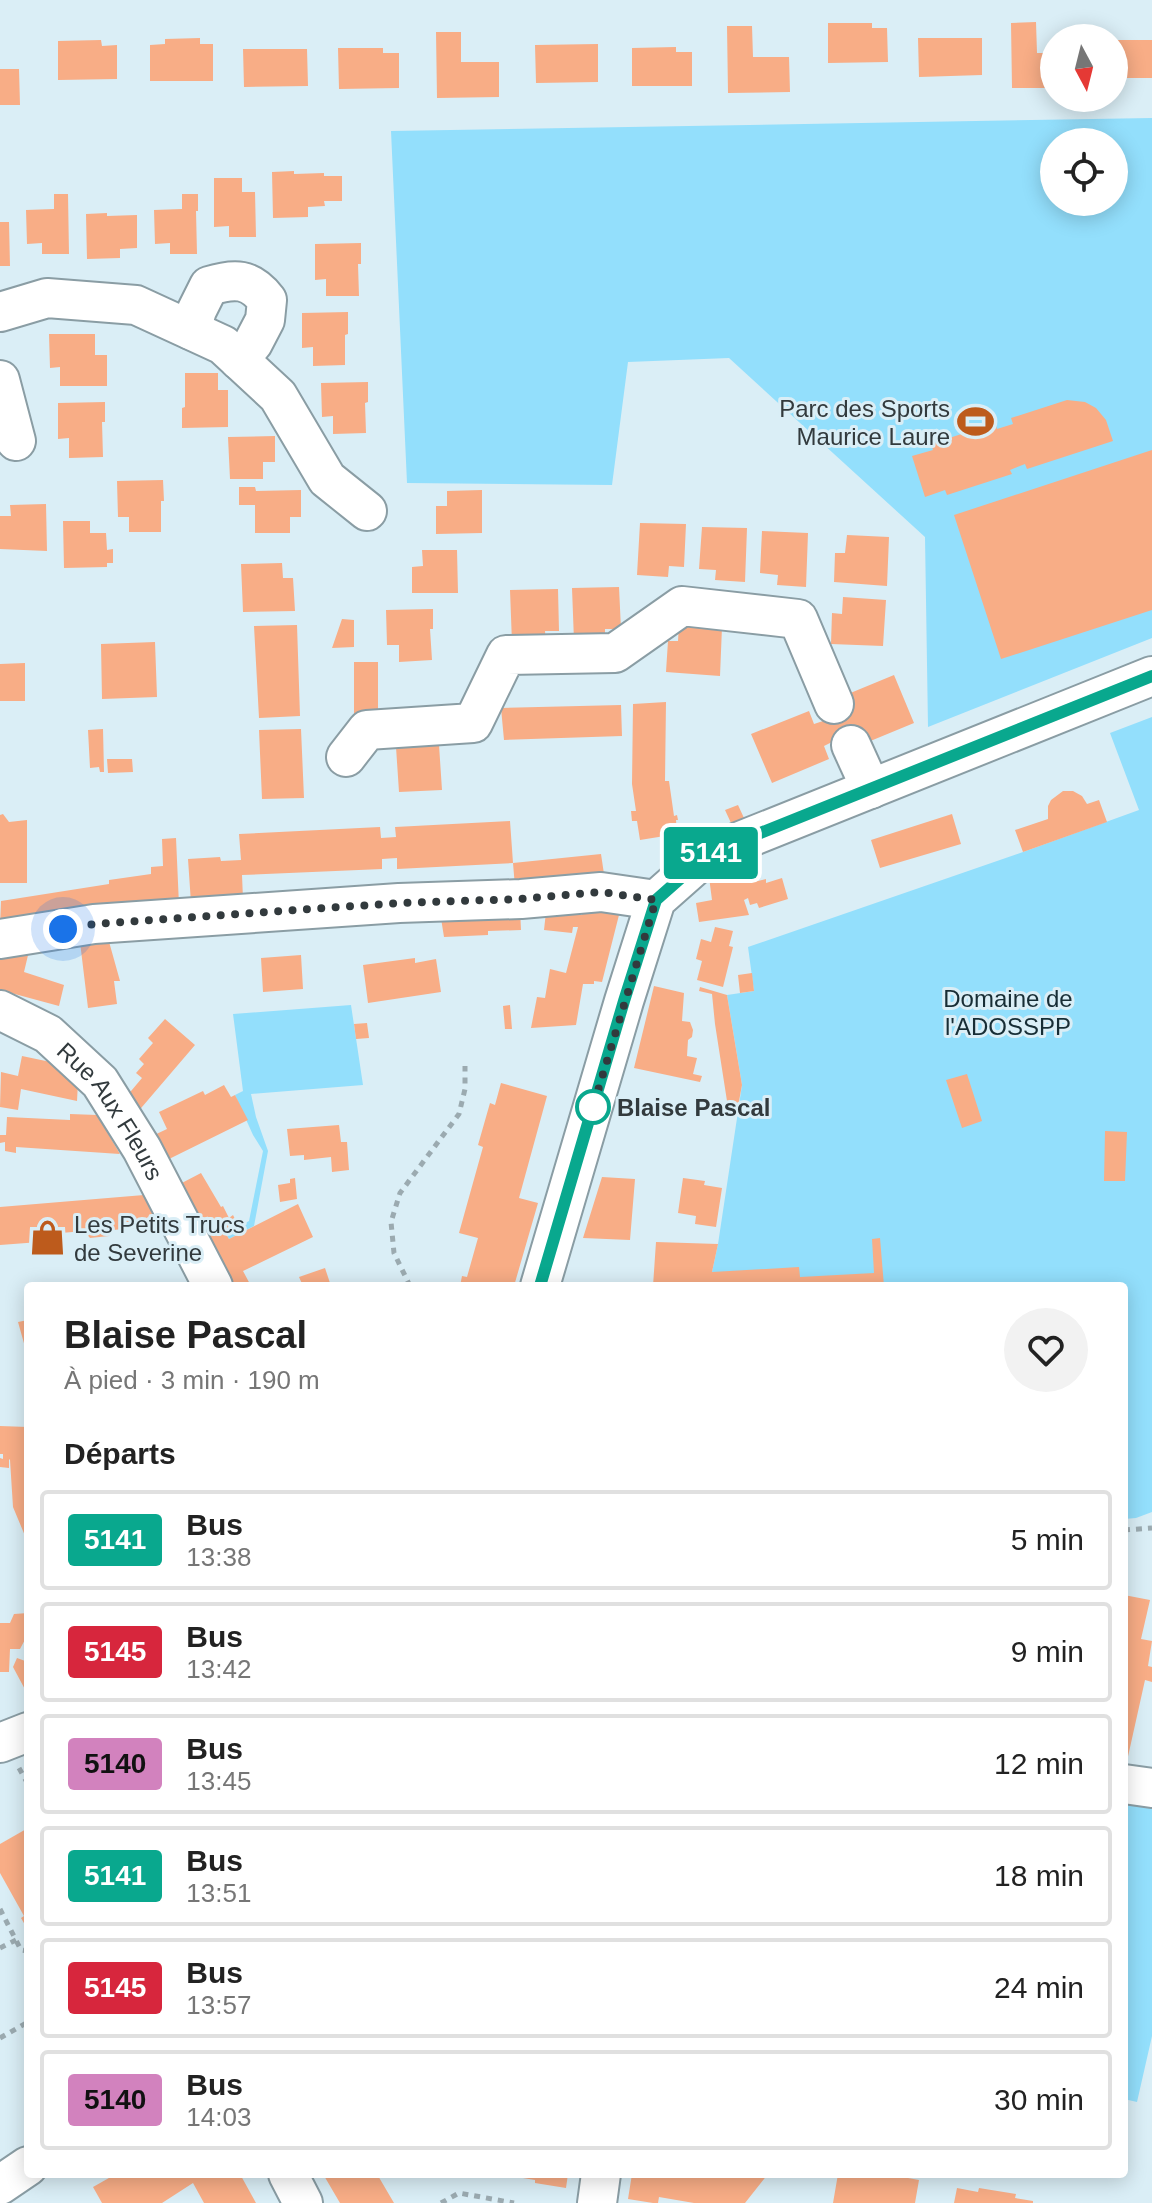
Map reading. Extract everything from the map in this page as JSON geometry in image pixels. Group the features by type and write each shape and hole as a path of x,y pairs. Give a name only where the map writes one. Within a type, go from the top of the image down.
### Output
{"street":[{"path":"191,330 209,286 230,279 256,286 267,300 265,320 253,343 239,360"},
{"path":"0,312 47,298 136,305 223,345 278,396 327,479 367,511"},
{"path":"0,380 16,441"},
{"path":"346,757 367,730 473,723 506,655 615,653 682,606 798,619 834,704"},
{"path":"541,1282 656,900 708,854 1152,676"},
{"path":"851,745 871,789"},
{"path":"0,939 94,924 399,903 521,899 601,892 656,900"},
{"name":"Rue Aux Fleurs","path":"0,1010 48,1034 100,1082 142,1149 211,1282"},
{"path":"0,1743 24,1734"},
{"path":"1128,1785 1152,1788"},
{"path":"15,2203 0,2186 24,2169"},
{"path":"290,2178 303,2203"},
{"path":"597,2203 600,2178"}],"path":[{"path":"408,1282 394,1253 391,1222 400,1193 459,1114 465,1089 465,1066"},
{"path":"1128,1530 1152,1528"},
{"path":"0,1909 24,1950"},
{"path":"0,1948 16,1940"},
{"path":"0,2038 24,2024"},
{"path":"441,2203 459,2193 514,2203"}],"green space":[{"name":"Parc des Sports Maurice Laure","path":"1152,118 1152,638 928,727 925,537 729,358 628,362 612,485 407,483 391,131"},
{"name":"Domaine de l'ADOSSPP","path":"1152,717 1152,1512 1128,1519 1128,1282 710,1282 742,1085 727,995 754,991 748,947 1139,810 1110,733"},
{"path":"351,1005 363,1085 251,1094 268,1151 254,1226 229,1239 226,1234 249,1221 263,1151 235,1095 243,1091 233,1014"},
{"path":"1128,1801 1152,1806 1152,2036 1137,2102 1128,2100"}],"building":[{"path":"1036,22 1040,88 1012,88 1011,23"},
{"path":"828,23 872,23 872,28 887,28 888,62 828,63"},
{"path":"727,26 752,26 753,57 789,57 790,92 728,93"},
{"path":"436,32 461,32 461,62 499,62 499,97 437,98"},
{"path":"200,38 200,44 213,44 213,81 150,81 150,45 165,44 165,39"},
{"path":"918,38 982,38 982,75 919,77"},
{"path":"101,40 102,46 117,45 117,79 58,80 58,41"},
{"path":"1128,40 1152,40 1152,78 1128,78"},
{"path":"598,44 598,82 536,83 535,45"},
{"path":"676,47 676,52 692,52 692,86 632,86 632,48"},
{"path":"338,48 383,48 383,53 399,53 399,88 339,89"},
{"path":"243,49 307,49 308,86 244,87"},
{"path":"0,69 19,69 20,105 0,105"},
{"path":"294,171 294,174 342,176 342,201 324,201 325,206 308,207 308,217 273,218 272,172"},
{"path":"214,178 242,178 242,192 255,192 256,237 229,237 229,226 214,227"},
{"path":"54,194 68,194 69,254 42,254 42,243 27,244 26,210 54,209"},
{"path":"182,194 198,194 197,254 170,254 170,243 155,244 154,210 182,209"},
{"path":"107,213 107,216 137,215 137,248 120,249 120,258 87,259 86,214"},
{"path":"0,222 9,222 10,266 0,266"},
{"path":"361,243 359,296 326,296 326,279 315,280 315,244"},
{"path":"348,312 345,365 313,366 313,347 302,348 302,313"},
{"path":"49,334 95,334 95,355 107,355 107,386 60,386 60,367 50,368"},
{"path":"185,373 218,373 218,390 228,390 228,427 182,428"},
{"path":"368,382 366,433 333,434 333,416 322,417 321,383"},
{"path":"1067,400 1085,402 1096,408 1106,420 1113,441 1027,469 1025,464 1010,470 1012,474 947,495 945,490 925,497 912,456 933,450 931,444 995,423 997,429 1013,424 1011,418"},
{"path":"105,402 103,457 69,458 69,438 58,439 58,403"},
{"path":"275,436 275,462 263,462 263,479 230,479 228,437"},
{"path":"1152,450 1152,610 1001,659 954,515"},
{"path":"163,480 161,532 129,532 129,517 118,517 117,481"},
{"path":"239,487 255,487 256,491 301,490 301,517 290,517 290,533 255,533 255,505 239,505"},
{"path":"482,490 482,533 436,534 436,506 447,506 447,491"},
{"path":"46,504 47,551 0,549 0,516 11,516 10,505"},
{"path":"63,521 90,521 90,533 106,533 107,550 113,549 113,563 107,563 107,567 64,568"},
{"path":"640,523 686,524 684,567 669,566 668,577 637,575"},
{"path":"702,527 747,528 745,582 715,580 716,570 699,569"},
{"path":"762,531 808,533 806,587 777,585 778,575 760,573"},
{"path":"847,535 889,537 887,586 834,582 835,553 845,553"},
{"path":"422,550 457,550 458,593 412,593 412,567 423,566"},
{"path":"282,563 283,578 293,578 295,611 243,612 241,564"},
{"path":"619,587 621,629 605,629 605,636 574,641 572,588"},
{"path":"558,589 559,631 545,631 546,642 512,643 510,590"},
{"path":"843,597 886,600 883,646 831,644 832,613 842,614"},
{"path":"433,609 433,629 430,629 432,660 399,662 399,645 387,645 386,610"},
{"path":"342,619 354,620 354,647 332,648"},
{"path":"679,624 722,627 720,676 666,672 668,641 678,641"},
{"path":"297,625 300,716 259,718 254,626"},
{"path":"155,642 157,697 102,699 101,644"},
{"path":"354,662 378,662 378,712 354,714"},
{"path":"25,663 25,701 0,701 0,664"},
{"path":"894,675 914,723 868,742 863,730 855,732 824,746 829,759 772,783 751,734 809,711 814,724 823,721 854,708 848,694"},
{"path":"666,702 665,781 669,781 674,816 677,815 677,834 640,840 637,821 632,821 631,811 636,811 632,784 633,704"},
{"path":"621,705 622,736 504,740 501,708"},
{"path":"103,729 104,772 100,772 99,767 90,768 88,730"},
{"path":"301,729 304,798 262,799 259,730"},
{"path":"439,745 442,790 399,792 396,747"},
{"path":"107,759 132,759 133,772 108,773"},
{"path":"1063,791 1073,791 1082,796 1087,804 1099,800 1107,822 1023,852 1015,830 1048,819 1051,800"},
{"path":"738,805 744,818 731,823 725,810"},
{"path":"3,814 9,822 27,820 27,883 0,883 0,815"},
{"path":"952,814 961,844 880,868 871,840"},
{"path":"510,821 513,863 397,869 397,858 382,859 382,869 242,875 243,899 191,903 188,859 220,857 221,861 241,860 239,834 380,827 381,838 396,837 395,827"},
{"path":"176,838 179,905 0,927 1,901 109,884 109,880 151,874 151,867 163,866 162,839"},
{"path":"601,854 604,874 515,887 513,863"},
{"path":"754,859 754,882 766,879 766,883 782,878 788,899 759,908 757,903 750,905 748,898 744,900 749,915 699,922 696,903 712,900 709,877"},
{"path":"584,906 619,915 602,982 583,984 576,1025 531,1028 537,997 545,998 550,969 566,973 578,927 573,927 572,933 544,930 546,912 582,915"},
{"path":"520,909 521,930 444,937 440,912"},
{"path":"715,927 733,931 729,946 733,947 723,987 697,980 702,961 696,959 701,939 711,942"},
{"path":"108,938 120,981 114,981 117,1004 88,1008 80,942"},
{"path":"29,951 24,972 64,985 59,1006 0,990 0,955"},
{"path":"301,955 303,989 263,992 261,958"},
{"path":"415,958 415,963 436,959 441,992 368,1003 363,965"},
{"path":"752,973 754,991 740,993 738,975"},
{"path":"654,986 684,993 682,1021 690,1022 693,1030 688,1040 687,1056 697,1058 693,1074 702,1076 700,1082 634,1068"},
{"path":"700,987 727,995 742,1085 737,1112 730,1112 731,1100 727,1101 712,994 699,991"},
{"path":"510,1005 512,1029 505,1029 503,1006"},
{"path":"165,1019 195,1045 136,1114 126,1097 142,1078 136,1073 144,1064 139,1059 153,1043 148,1038"},
{"path":"367,1023 369,1038 356,1039 354,1024"},
{"path":"22,1056 60,1064 78,1082 77,1101 21,1089 18,1110 0,1107 1,1072 18,1076"},
{"path":"967,1074 982,1121 962,1128 946,1080"},
{"path":"501,1083 547,1096 519,1198 538,1203 515,1282 461,1282 462,1276 467,1277 478,1238 459,1233 483,1147 478,1145 490,1103 495,1105"},
{"path":"224,1085 231,1097 235,1095 248,1120 165,1161 150,1137 167,1129 159,1112 203,1091 205,1095"},
{"path":"70,1114 97,1115 120,1154 16,1147 16,1153 5,1151 5,1142 0,1143 0,1135 6,1135 7,1117 70,1120"},
{"path":"339,1125 341,1142 347,1142 349,1170 332,1172 331,1157 304,1160 304,1155 290,1156 287,1129"},
{"path":"1105,1131 1127,1132 1125,1181 1104,1181"},
{"path":"201,1173 221,1207 229,1218 233,1215 239,1227 226,1234 229,1239 298,1204 313,1237 243,1271 249,1282 231,1282 178,1185"},
{"path":"602,1177 635,1179 630,1240 583,1238"},
{"path":"295,1178 297,1199 280,1202 278,1185 290,1183 290,1179"},
{"path":"683,1178 705,1181 704,1185 722,1188 716,1227 695,1224 696,1216 678,1213"},
{"path":"144,1195 157,1217 147,1227 113,1230 109,1236 90,1238 84,1231 61,1233 53,1241 0,1245 0,1207"},
{"path":"880,1238 884,1282 653,1282 656,1242 718,1244 712,1272 799,1267 800,1277 874,1273 872,1239"},
{"path":"325,1268 330,1282 301,1282 299,1277"},
{"path":"24,1321 24,1343 18,1322"},
{"path":"0,1426 24,1427 24,1533 13,1507 10,1460 9,1468 0,1467 3,1454 0,1454"},
{"path":"1128,1596 1150,1600 1141,1639 1152,1641 1148,1666 1152,1667 1152,1682 1145,1680 1128,1756"},
{"path":"24,1613 24,1642 20,1649 10,1649 9,1672 0,1672 0,1623 10,1623 14,1614"},
{"path":"17,1658 24,1661 24,1688 13,1667"},
{"path":"24,1830 24,1916 0,1873 0,1844"},
{"path":"109,2178 242,2178 256,2203 204,2203 193,2183 162,2203 102,2203 93,2187"},
{"path":"325,2178 379,2178 394,2203 340,2203"},
{"path":"523,2178 567,2178 566,2188 535,2183 535,2180"},
{"path":"631,2178 765,2178 745,2203 694,2203 659,2197 658,2203 653,2203 628,2199"},
{"path":"837,2178 919,2180 915,2203 833,2203"},
{"path":"957,2188 1016,2194 1015,2198 1033,2203 954,2203"}],"bus line":[{"name":"5141","path":"541,1282 656,900 708,854 1152,676"}],"place":[{"name":"Parc des Sports Maurice Laure","path":"976,422"},
{"name":"Blaise Pascal","path":"593,1107"},
{"name":"Les Petits Trucs de Severine","path":"48,1238"}],"route":[{"path":"63,929 94,924 368,905 521,899 601,892 656,900 593,1107"}]}
